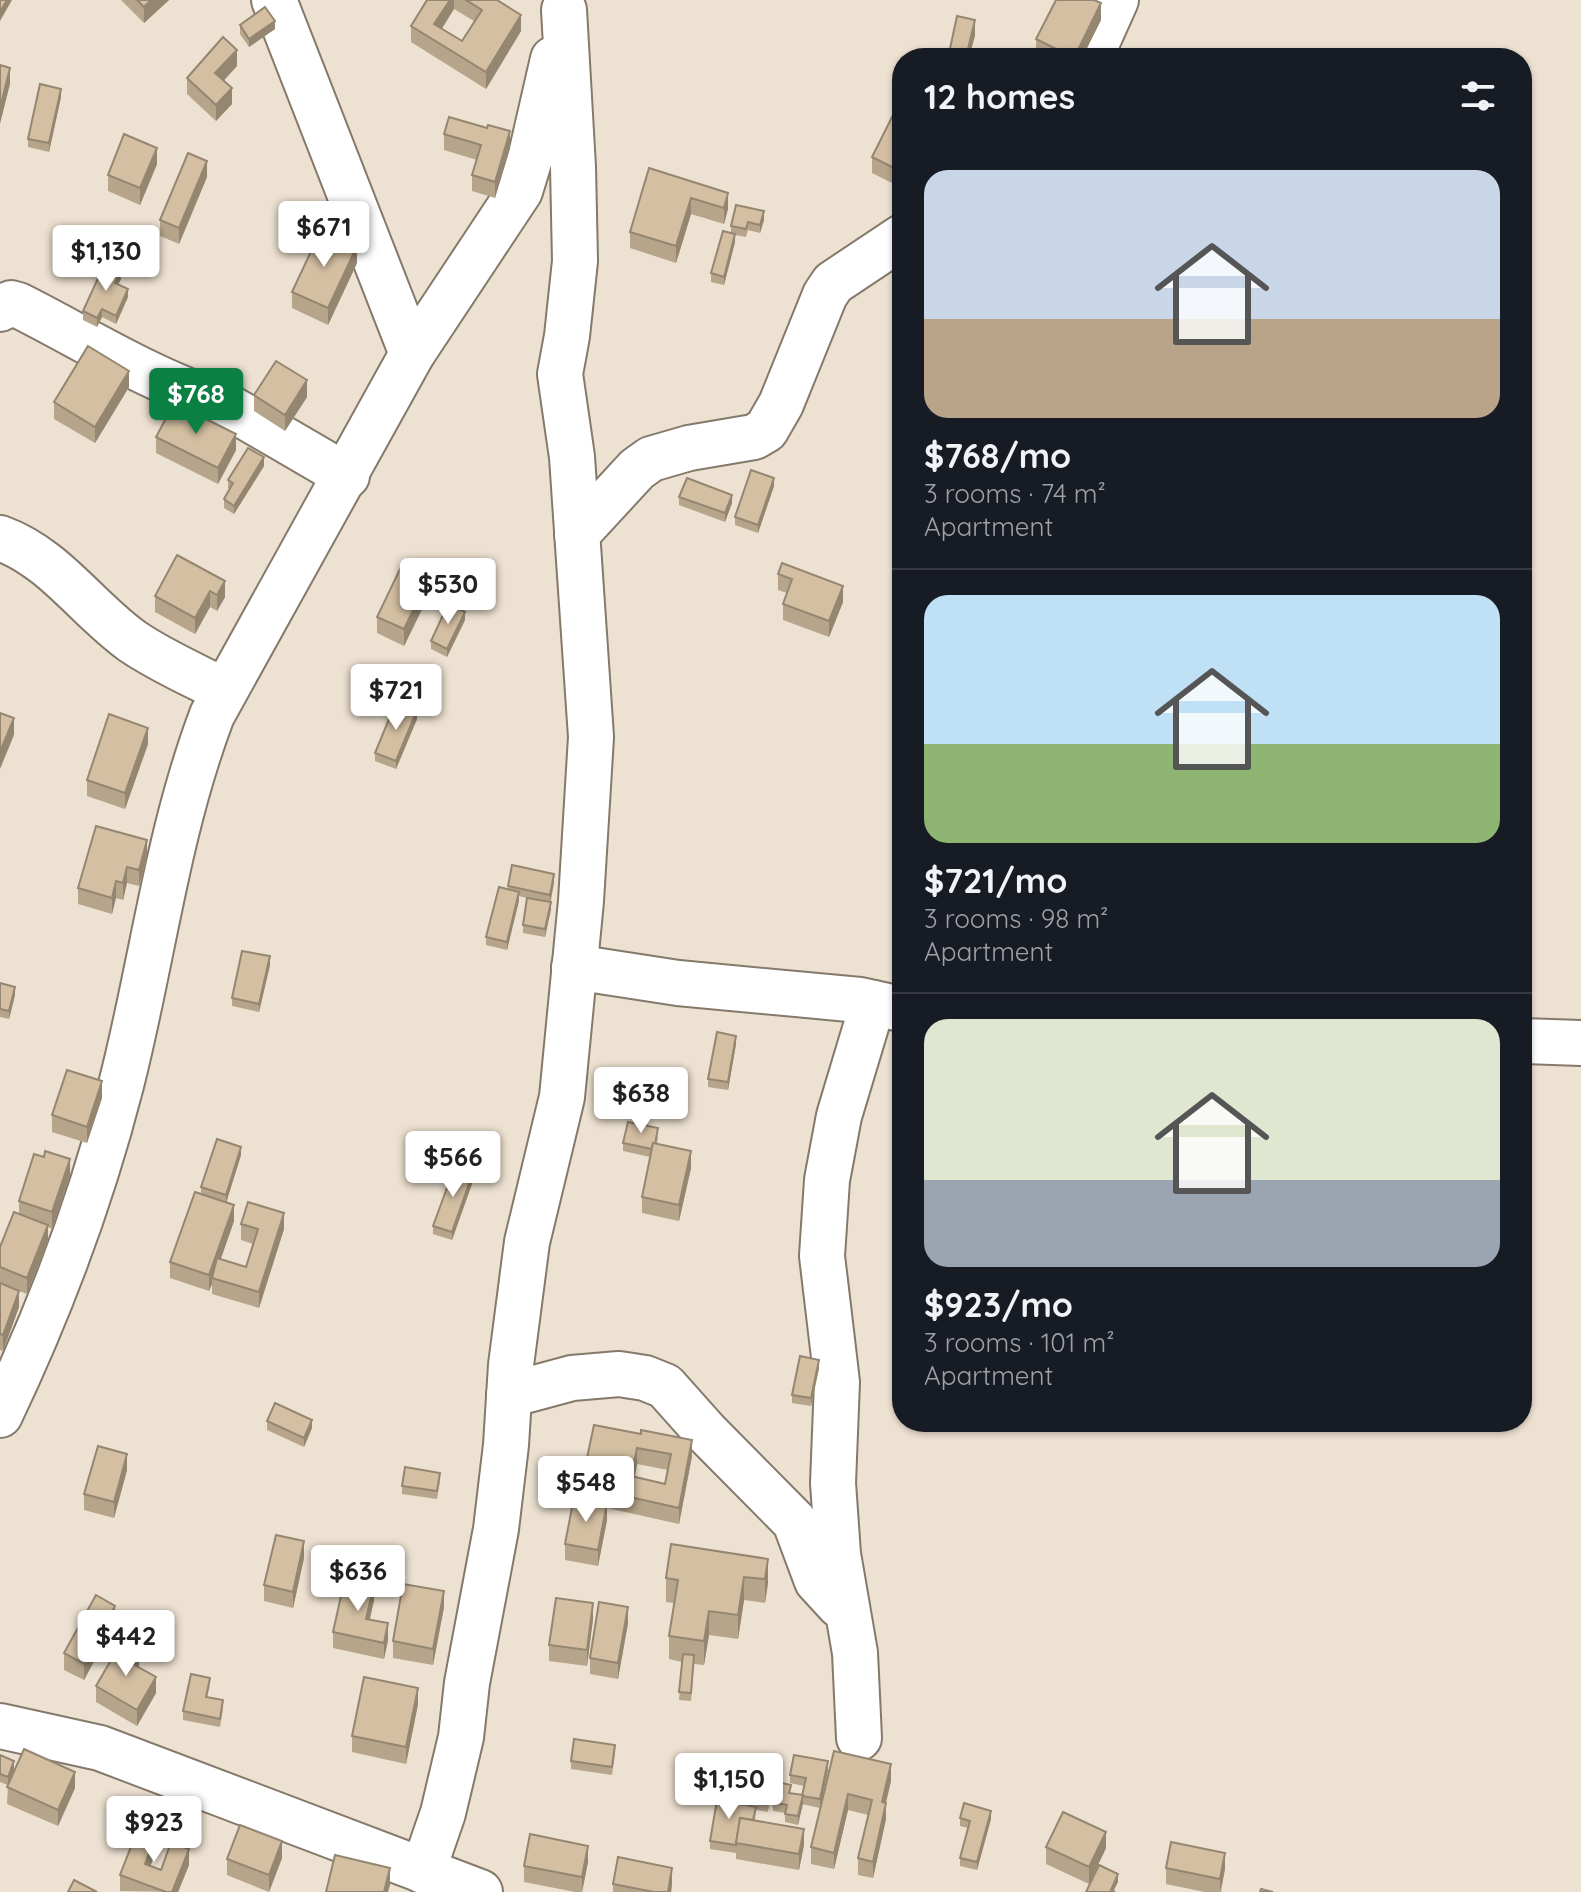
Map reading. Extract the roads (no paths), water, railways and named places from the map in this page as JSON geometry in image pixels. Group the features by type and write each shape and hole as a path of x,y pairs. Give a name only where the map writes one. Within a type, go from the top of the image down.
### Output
{"street":[{"path":"274,0 412,354"},
{"path":"1094,48 1116,0"},
{"path":"0,1415 21,1371 83,1211 121,1084 168,857 193,765 212,715 412,354 520,191 565,5"},
{"path":"0,1726 100,1748 280,1814 451,1884 443,1813 461,1737 467,1683 496,1529 527,1242 562,1097 591,737 572,457 560,374 575,261 565,5"},
{"path":"577,534 637,469 651,459 689,448 754,437 766,430 781,404 825,295 833,283 892,244"},
{"path":"0,309 11,303 18,305 136,366 201,397 220,402 347,476"},
{"path":"0,538 50,566 130,640 171,665 225,691"},
{"path":"574,967 678,983 888,1006 839,1116 827,1180 822,1256 837,1382 834,1497 838,1554 855,1653 859,1738"},
{"path":"1532,1041 1581,1043"},
{"path":"509,1395 572,1378 619,1374 645,1378 665,1386 795,1522 817,1581 836,1603 849,1610"}]}
